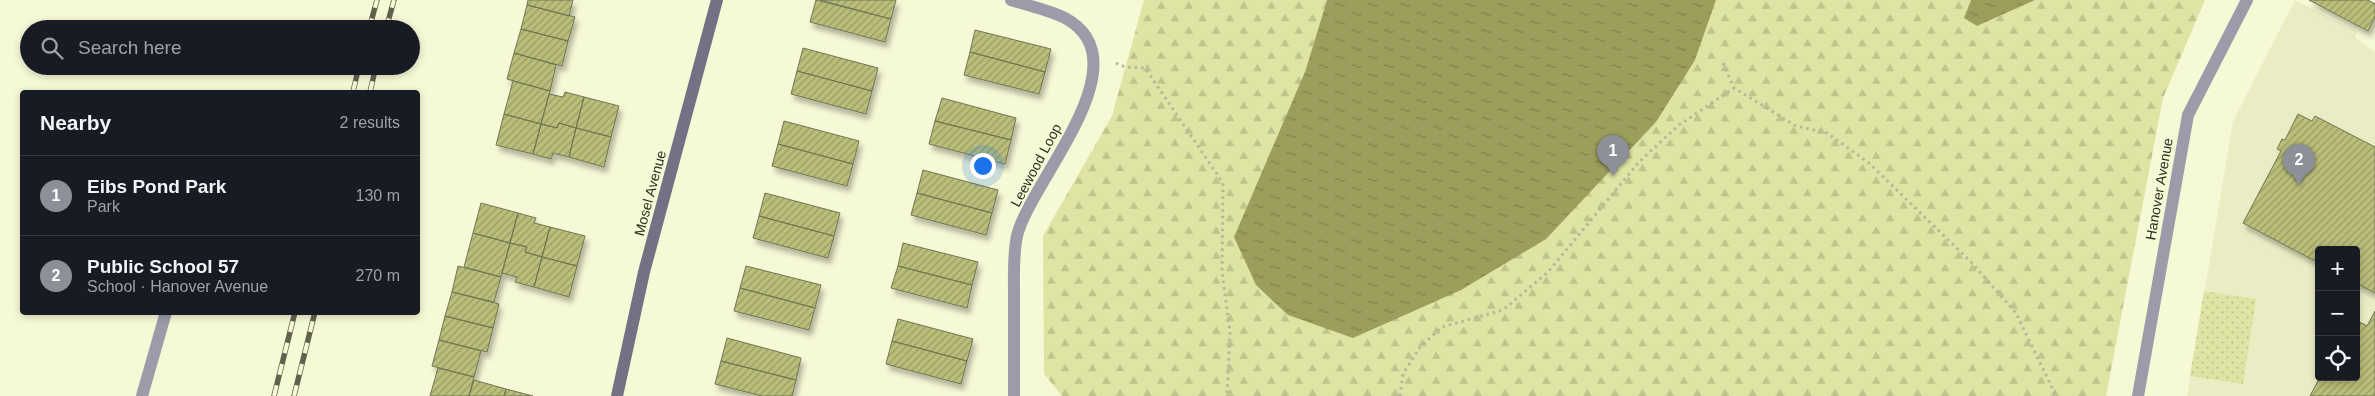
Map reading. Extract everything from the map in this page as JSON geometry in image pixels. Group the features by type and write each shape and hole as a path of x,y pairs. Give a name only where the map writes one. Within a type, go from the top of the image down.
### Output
{"street":[{"name":"Mosel Avenue","path":"618,396 644,272 717,0"},
{"path":"1011,0 1066,19 1084,34 1095,55"},
{"name":"Hanover Avenue","path":"2138,396 2188,115 2246,0"},
{"name":"Leewood Loop","path":"1014,396 1014,270 1017,236 1030,207 1087,101 1094,77 1095,55"},
{"path":"142,396 165,315"}],"path":[{"path":"1095,55 1125,67 1145,68 1222,183 1222,272 1230,333 1227,396"},
{"path":"1723,64 1734,88 1796,126 1827,133 1869,163 1972,263 2016,313 2056,396"},
{"path":"1400,396 1403,374 1420,347 1442,327 1503,310 1548,272 1640,162 1679,125 1734,88"}],"shaded area":[{"path":"2295,0 2357,31 2355,37 2375,52 2375,396 2187,396 2233,121"}],"green space":[{"path":"1144,0 1327,0 1305,72 1695,60 1716,0 1971,0 1965,18 1977,26 2035,0 2205,0 2163,98 2106,396 1062,396 1044,374 1043,236 1112,116"},
{"path":"2204,291 2256,299 2243,384 2190,376"}],"water":[{"path":"1327,0 1716,0 1695,60 1656,122 1546,239 1461,290 1353,338 1288,315 1256,285 1234,237 1305,72"},
{"path":"1971,0 2035,0 1977,26 1964,18"}],"building":[{"path":"528,0 573,0 569,16 527,5"},
{"path":"816,0 891,19 885,42 810,22"},
{"path":"820,0 896,0 891,19"},
{"path":"2309,0 2368,0 2375,4 2375,17 2368,31"},
{"path":"527,5 575,17 568,41 521,29"},
{"path":"521,29 568,41 562,66 514,53"},
{"path":"975,30 1051,49 1045,72 970,52"},
{"path":"803,48 878,68 872,91 797,71"},
{"path":"970,52 1045,72 1039,94 964,75"},
{"path":"514,53 556,65 550,91 507,79"},
{"path":"797,71 872,91 866,114 791,94"},
{"path":"513,81 550,91 541,124 504,114"},
{"path":"565,92 584,97 576,128 559,123 557,128 541,124 549,94 563,97"},
{"path":"584,97 619,106 611,137 576,128"},
{"path":"942,98 1016,118 1011,140 935,121"},
{"path":"504,114 541,124 533,154 496,145"},
{"path":"2298,114 2312,121 2315,116 2375,147 2375,293 2360,285 2360,246 2315,246 2315,261 2243,223 2281,151 2277,149 2282,139 2285,140"},
{"path":"784,121 859,141 853,164 778,144"},
{"path":"935,121 1011,140 1005,164 929,144"},
{"path":"559,123 576,128 569,157 553,153 551,159 533,154 541,124 557,128"},
{"path":"576,128 611,137 604,167 569,157"},
{"path":"778,144 853,164 847,186 772,166"},
{"path":"923,170 998,190 992,213 917,193"},
{"path":"765,193 840,213 834,236 759,216"},
{"path":"917,193 992,213 986,235 911,215"},
{"path":"481,203 518,213 510,243 473,233"},
{"path":"518,213 536,218 534,223 550,227 542,257 525,252 527,247 510,243"},
{"path":"759,216 834,236 828,258 753,238"},
{"path":"550,227 585,236 577,266 542,257"},
{"path":"473,233 510,243 501,277 464,267"},
{"path":"510,243 527,247 525,252 542,257 534,287 515,282 517,277 502,273"},
{"path":"903,243 978,262 972,285 898,266"},
{"path":"542,257 577,266 569,297 534,287"},
{"path":"458,266 501,277 494,302 452,292"},
{"path":"746,266 821,285 815,308 740,288"},
{"path":"898,266 972,285 967,308 891,288"},
{"path":"740,288 815,308 809,330 734,311"},
{"path":"452,292 499,304 493,328 445,316"},
{"path":"2375,311 2375,396 2310,396 2318,381 2360,381 2360,322 2367,326"},
{"path":"445,316 493,328 487,352 439,340"},
{"path":"898,319 973,339 967,361 892,341"},
{"path":"727,338 801,358 796,380 721,361"},
{"path":"439,340 481,351 474,377 432,366"},
{"path":"892,341 967,361 961,384 886,364"},
{"path":"721,361 796,380 792,396 762,396 715,384"},
{"path":"438,368 474,377 469,396 430,396"},
{"path":"474,380 506,389 504,396 469,396"},
{"path":"506,389 533,396 504,396"}],"railway":[{"path":"371,20 377,0"},
{"path":"388,20 394,0"},
{"path":"353,90 357,75"},
{"path":"370,90 374,75"},
{"path":"274,396 294,315"},
{"path":"294,396 314,315"}],"place":[{"name":"Eibs Pond Park","path":"1613,176"},
{"name":"Public School 57","path":"2299,185"}]}
